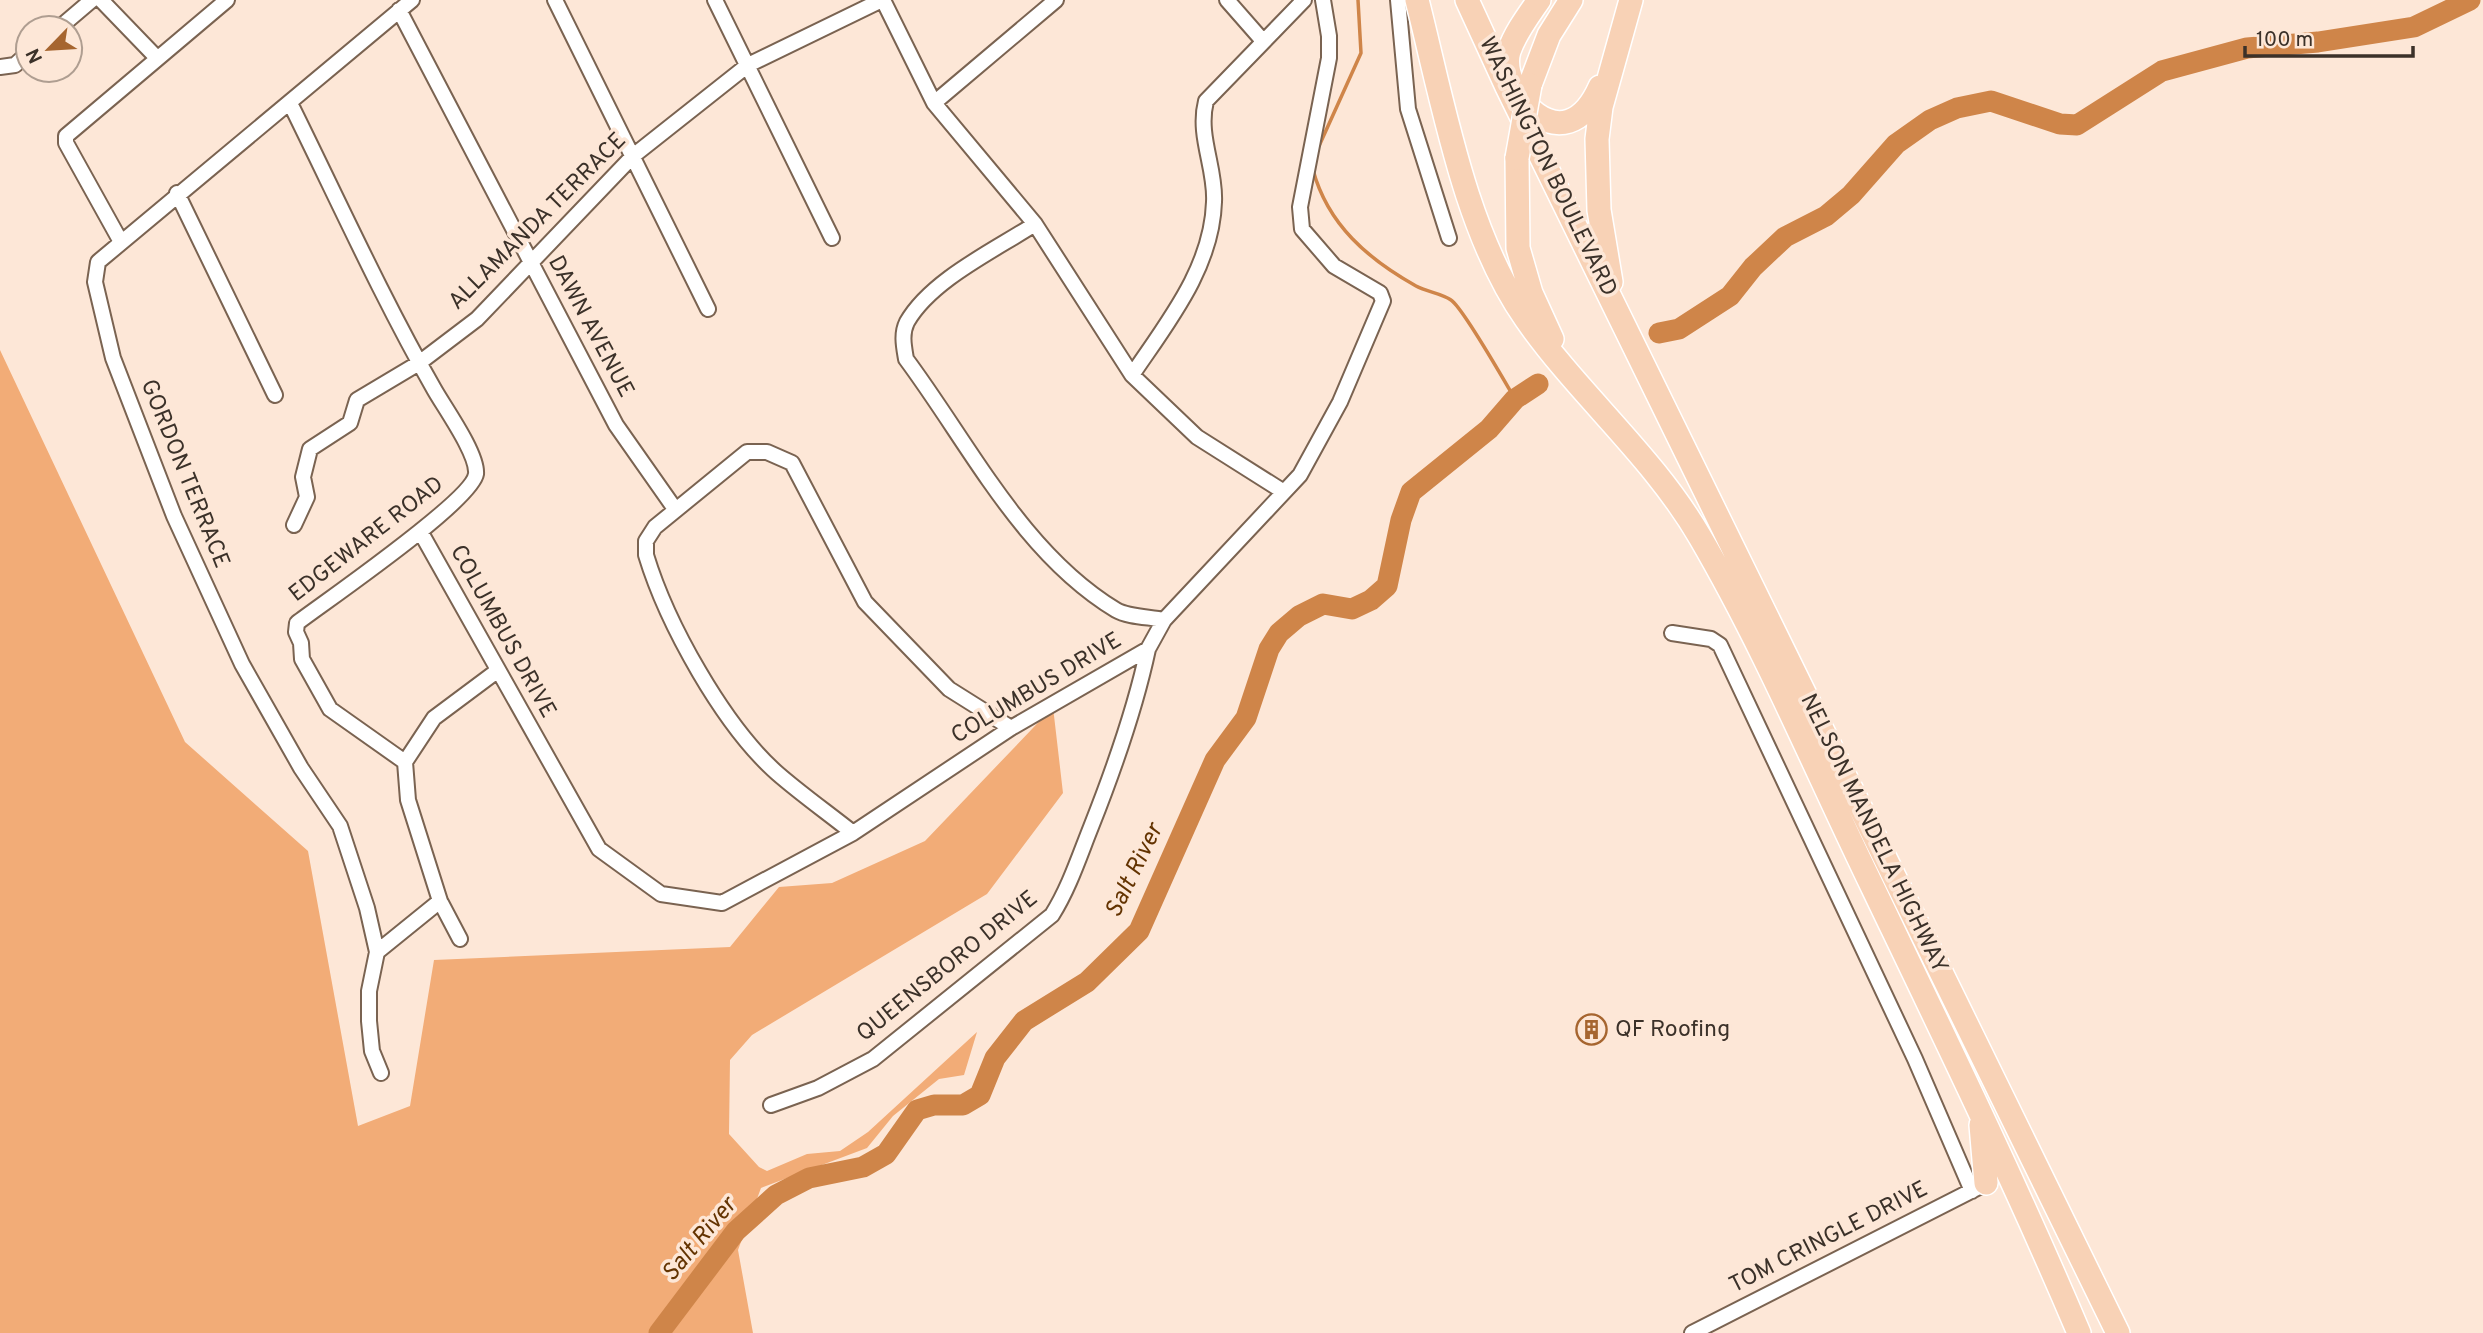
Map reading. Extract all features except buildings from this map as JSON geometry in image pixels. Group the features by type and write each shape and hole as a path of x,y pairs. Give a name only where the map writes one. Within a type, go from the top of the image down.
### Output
{"highway":[{"path":"1417,0 1458,162 1485,240 1524,317 1580,383"},
{"name":"WASHINGTON BOULEVARD","path":"1467,0 1628,334"},
{"path":"1539,0 1508,54 1510,75 1520,97 1541,119 1557,123 1579,119 1592,104 1617,52"},
{"path":"1572,0 1549,35 1530,85 1517,158 1518,248 1531,293 1552,341 1580,383"},
{"path":"1628,334 1609,274 1599,210 1597,139 1601,107 1632,0"},
{"name":"NELSON MANDELA HIGHWAY","path":"1628,334 2118,1333"},
{"name":"NELSON MANDELA HIGHWAY","path":"1580,383 1650,468 1698,533 1751,629 1979,1105 2079,1333"},
{"path":"1979,1105 1979,1187"}],"street":[{"path":"75,14 92,0"},
{"path":"101,0 157,58"},
{"name":"GORDON TERRACE","path":"381,1073 372,1051 369,1021 369,991 376,952 367,908 340,826 301,768 242,664 174,516 113,358 95,282 98,262 177,193 290,103 412,0"},
{"path":"555,0 708,309"},
{"path":"715,0 832,239"},
{"path":"883,0 934,103 1035,224 1132,375 1197,437 1284,492"},
{"name":"ALLAMANDA TERRACE","path":"294,525 306,496 303,477 310,449 350,423 357,400 419,363 477,319 634,156 748,65 883,0"},
{"path":"1227,0 1263,41"},
{"path":"1132,375 1180,304 1206,250 1215,201 1205,146 1206,101 1304,0"},
{"name":"COLUMBUS DRIVE","path":"419,531 599,849 661,894 722,903 853,833 1011,728 1148,649 1164,620 1300,475 1340,402 1382,301 1380,293 1334,266 1302,229 1300,207 1329,58 1329,36 1323,0"},
{"path":"1398,0 1408,109 1449,238"},
{"path":"121,242 66,143 66,136 224,1"},
{"path":"934,103 1047,3"},
{"name":"DAWN AVENUE","path":"399,10 616,425 675,509"},
{"name":"EDGEWARE ROAD","path":"290,103 419,363 472,456 476,473 470,489 297,623 296,632 308,673 330,709 405,762"},
{"path":"177,193 275,395"},
{"path":"1035,224 935,289 906,323 902,342 906,359 1004,501 1062,568 1119,611 1164,620"},
{"path":"853,833 776,772 733,724 687,649 646,555 646,541 655,527 747,452 767,452 792,463 865,602 949,689 1011,728"},
{"path":"1672,633 1711,639 1720,645 1915,1059 1979,1187"},
{"name":"QUEENSBORO DRIVE","path":"771,1105 818,1088 873,1059 1052,915 1065,894 1108,783 1137,701 1148,649"},
{"path":"460,939 440,901 408,800 405,762 434,718 498,671"},
{"path":"376,952 440,901"},
{"name":"TOM CRINGLE DRIVE","path":"1692,1333 1979,1187"}],"shaded area":[{"path":"0,350 185,742 308,851 358,1126 410,1106 434,960 730,947 779,887 832,883 925,841 1053,707 1063,793 987,894 752,1035 730,1060 729,1134 759,1167 767,1171 807,1154 840,1151 868,1132 977,1032 964,1075 939,1079 893,1116 867,1148 761,1188 738,1250 753,1333 0,1333"}],"waterway":[{"path":"1319,146 1361,53 1358,0"},
{"name":"Salt River","path":"1659,333 1679,329 1730,296 1753,267 1785,237 1826,216 1851,195 1896,144 1930,120 1957,108 1991,101 2060,124 2077,125 2162,71 2247,48 2318,42 2414,27 2470,0"},
{"path":"1313,170 1329,208 1366,252 1398,276 1451,300 1457,306 1515,399"},
{"name":"Salt River","path":"659,1333 736,1231 776,1195 809,1178 863,1167 886,1154 917,1110 934,1105 963,1105 980,1095 995,1058 1024,1021 1087,982 1139,931 1215,760 1246,718 1269,649 1279,633 1299,616 1323,604 1352,609 1371,600 1387,586 1401,520 1411,492 1489,429 1515,399 1538,384"}],"place":[{"name":"QF Roofing","path":"1592,1030"}]}
